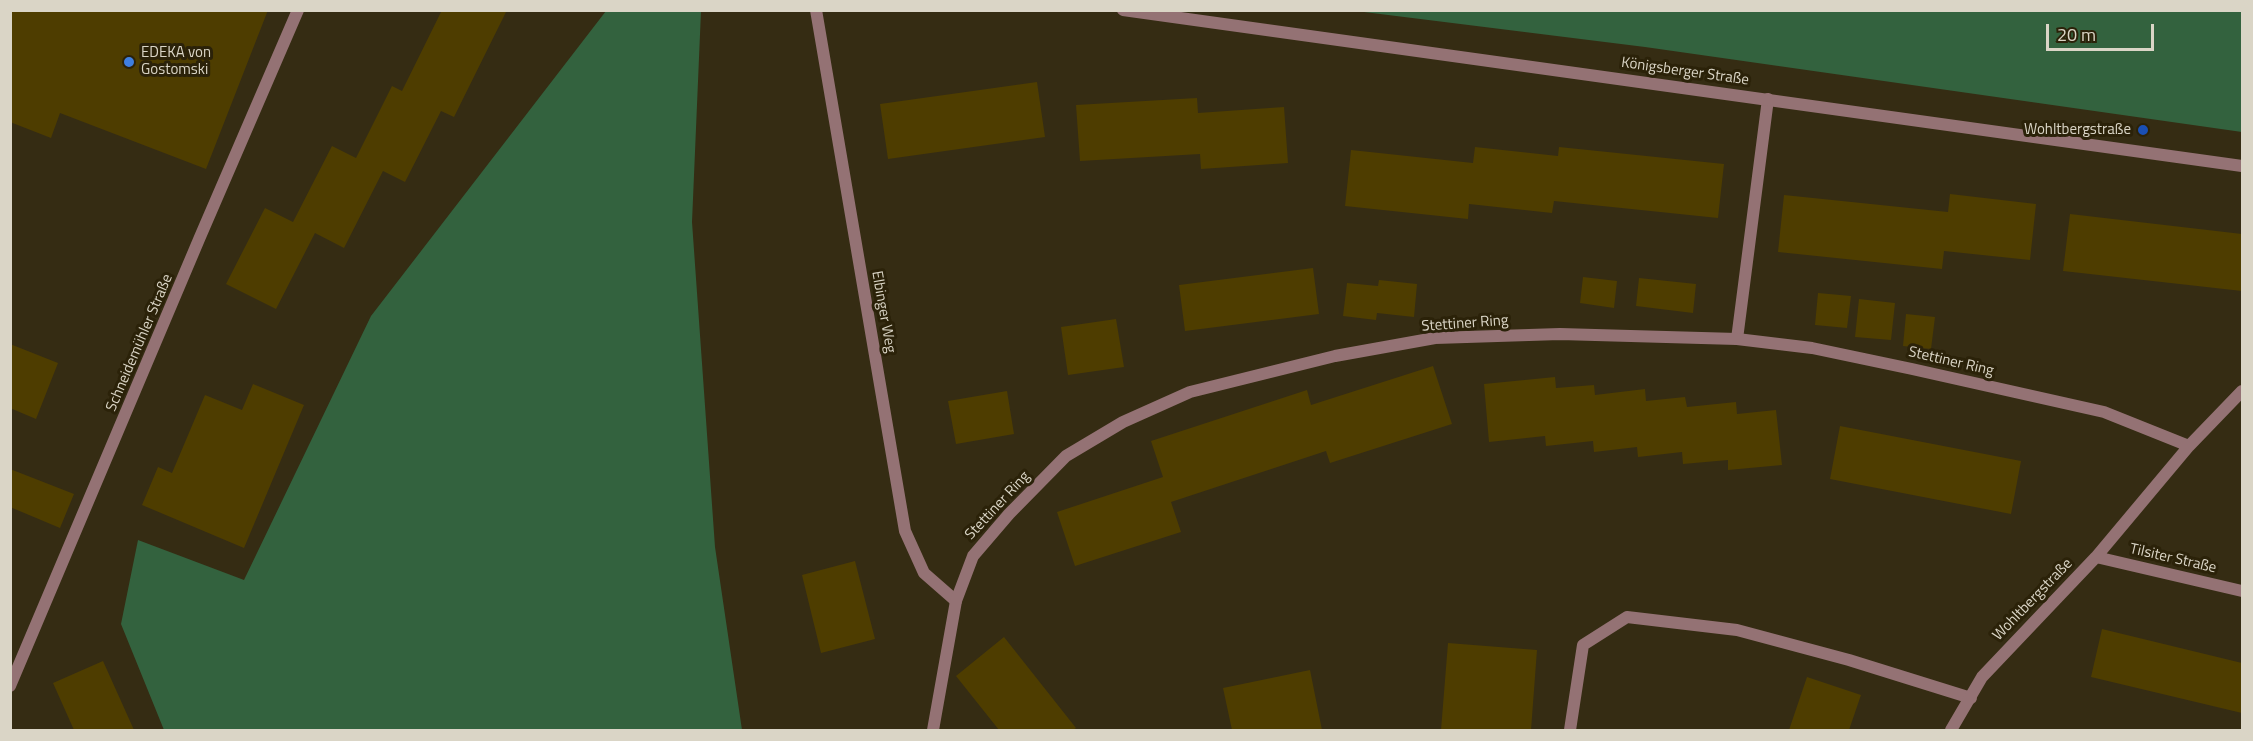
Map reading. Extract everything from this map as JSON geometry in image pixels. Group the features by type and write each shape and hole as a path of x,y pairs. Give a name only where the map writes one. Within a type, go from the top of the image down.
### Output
{"street":[{"name":"Schneidemühler Straße","path":"10,686 298,10"},
{"name":"Elbinger Weg","path":"816,10 905,531 924,573 956,602"},
{"name":"Königsberger Straße","path":"1123,10 2242,166"},
{"path":"1737,339 1768,99"},
{"name":"Stettiner Ring","path":"933,730 956,602 973,556 1009,514 1066,456 1123,422 1190,392 1335,356 1435,338 1560,334 1737,339 1812,348 2104,412 2189,446"},
{"name":"Wohltbergstraße","path":"1951,730 1982,677 2096,557 2189,446 2242,391"},
{"name":"Tilsiter Straße","path":"2096,557 2242,591"},
{"path":"1570,730 1583,645 1627,616 1737,630 1849,660 1971,698"}],"green space":[{"path":"606,11 701,11 692,222 715,547 742,730 164,730 121,624 138,540 244,580 371,316"},
{"path":"1356,11 2242,11 2242,132 1645,47"}],"building":[{"name":"EDEKA von Gostomski","path":"10,10 268,10 206,169 60,113 51,138 10,122"},
{"path":"442,10 507,10 454,117 441,111 405,182 383,171 344,248 315,233 276,309 226,284 265,208 293,222 332,146 356,158 392,86 402,91"},
{"path":"1037,82 1045,137 888,159 880,104"},
{"path":"1197,98 1198,113 1284,107 1288,163 1201,169 1200,154 1080,161 1076,105"},
{"path":"1475,147 1558,156 1559,147 1724,164 1718,218 1554,201 1552,213 1469,204 1468,219 1345,206 1351,150 1473,163"},
{"path":"1950,194 2036,204 2030,260 1944,251 1942,269 1778,252 1784,195 1948,212"},
{"path":"2070,214 2242,234 2242,291 2063,271"},
{"path":"1313,268 1319,314 1185,331 1179,285"},
{"path":"1583,277 1617,281 1614,308 1580,303"},
{"path":"1639,278 1696,284 1693,313 1636,306"},
{"path":"1379,280 1417,284 1414,317 1377,313 1376,320 1343,316 1347,283 1378,286"},
{"path":"1818,293 1851,296 1847,328 1815,325"},
{"path":"1859,299 1895,303 1891,340 1855,337"},
{"path":"1906,314 1935,317 1931,349 1903,346"},
{"path":"1116,319 1124,367 1068,375 1061,327"},
{"path":"10,344 58,363 36,419 10,408"},
{"path":"1433,366 1452,424 1330,463 1326,451 1171,502 1181,532 1075,566 1057,512 1163,477 1151,441 1307,390 1311,405"},
{"path":"1555,377 1556,388 1594,385 1595,395 1645,389 1646,401 1685,397 1687,407 1736,402 1737,414 1776,410 1782,465 1728,470 1728,460 1683,464 1682,452 1638,457 1637,447 1594,452 1593,441 1546,446 1545,436 1489,442 1484,384"},
{"path":"253,384 304,405 244,548 142,505 158,467 172,473 205,395 242,410"},
{"path":"1007,391 1014,434 956,444 948,401"},
{"path":"1840,426 2021,461 2011,514 1830,479"},
{"path":"10,469 74,494 60,528 10,507"},
{"path":"855,561 875,639 821,653 802,575"},
{"path":"2102,629 2242,663 2242,713 2091,677"},
{"path":"1004,637 1076,728 1073,730 999,730 956,676"},
{"path":"1448,643 1537,650 1531,730 1441,730"},
{"path":"103,661 134,730 74,730 53,683"},
{"path":"1310,670 1322,730 1232,730 1223,688"},
{"path":"1807,677 1861,695 1849,730 1789,730"}],"place":[{"name":"EDEKA von Gostomski","path":"129,62"},
{"name":"Wohltbergstraße","path":"2143,130"}]}
